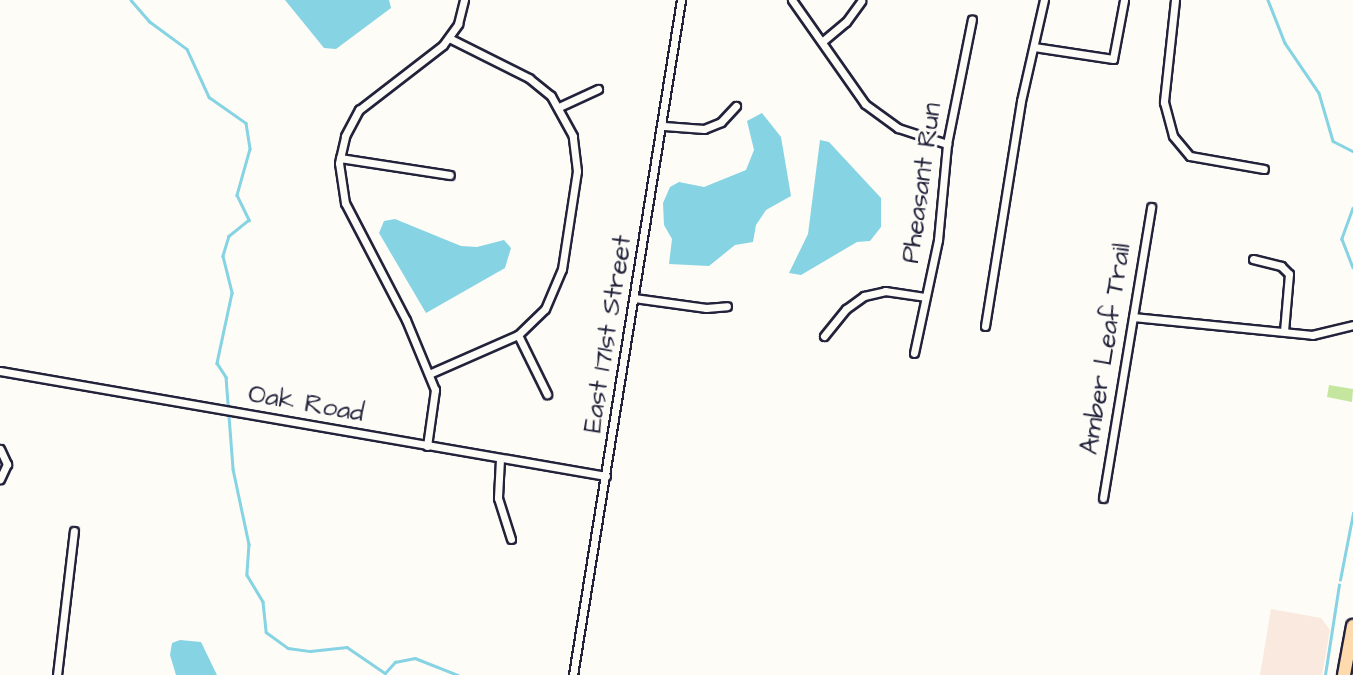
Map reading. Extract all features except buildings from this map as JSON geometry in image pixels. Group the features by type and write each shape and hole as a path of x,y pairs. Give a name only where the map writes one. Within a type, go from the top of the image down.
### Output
{"main road":[{"path":"1344,675 1353,626"}],"street":[{"path":"427,446 435,400 429,374 406,320 345,203 340,158 351,121 367,100 449,38 464,0"},
{"name":"East 171st Street","path":"573,675 664,126 681,0"},
{"path":"792,0 823,41 853,89 877,114 909,133 947,144"},
{"path":"985,326 1044,0"},
{"path":"1034,47 1113,59 1125,0"},
{"path":"1175,0 1164,102 1173,136 1190,156 1264,169"},
{"path":"823,41 846,22 861,1"},
{"name":"Pheasant Run","path":"914,353 938,240 947,144 972,19"},
{"path":"429,374 518,335 545,309 562,269 577,162 573,136 559,107 529,78 449,38"},
{"path":"559,107 598,89"},
{"path":"664,126 704,129 721,122 736,106"},
{"path":"340,158 450,175"},
{"name":"Amber Leaf Trail","path":"1103,498 1151,207"},
{"path":"1253,259 1281,266 1289,274 1284,331"},
{"path":"824,336 846,309 864,296 885,291 925,297"},
{"path":"634,298 706,308 727,306"},
{"path":"1133,317 1312,334 1353,325"},
{"path":"518,335 547,394"},
{"name":"Oak Road","path":"0,371 606,476"},
{"path":"0,449 7,464 0,479"},
{"path":"500,459 498,498 511,539"},
{"path":"57,675 74,531"}],"shaded area":[{"path":"1271,609 1321,618 1330,630 1322,675 1260,675"}],"green space":[{"path":"1329,385 1353,389 1352,402 1327,397"}],"water":[{"path":"285,0 389,0 391,8 336,49 324,48"},
{"path":"762,113 781,137 791,196 766,210 756,225 753,242 735,245 709,266 669,264 672,239 664,225 663,203 670,187 679,182 704,187 746,170 754,150 747,121"},
{"path":"820,140 829,142 881,198 881,227 870,241 857,242 801,275 789,273 808,234"},
{"path":"395,219 461,246 477,247 504,240 511,248 505,268 426,313 379,233 384,221"},
{"path":"180,640 201,642 217,675 176,675 170,655 172,643"}],"waterway":[{"path":"131,0 149,21 187,49 209,97 246,123 250,149 237,195 249,220 229,236 223,256 232,293 217,363 226,377 233,469 249,544 247,575 263,602 266,632 288,648 310,651 347,647 385,673 395,662 415,658 458,675"},
{"path":"1268,0 1285,43 1319,93 1333,141 1353,151"},
{"path":"1353,208 1342,239 1353,267"},
{"path":"1340,580 1353,513"},
{"path":"1325,675 1339,585"}]}
